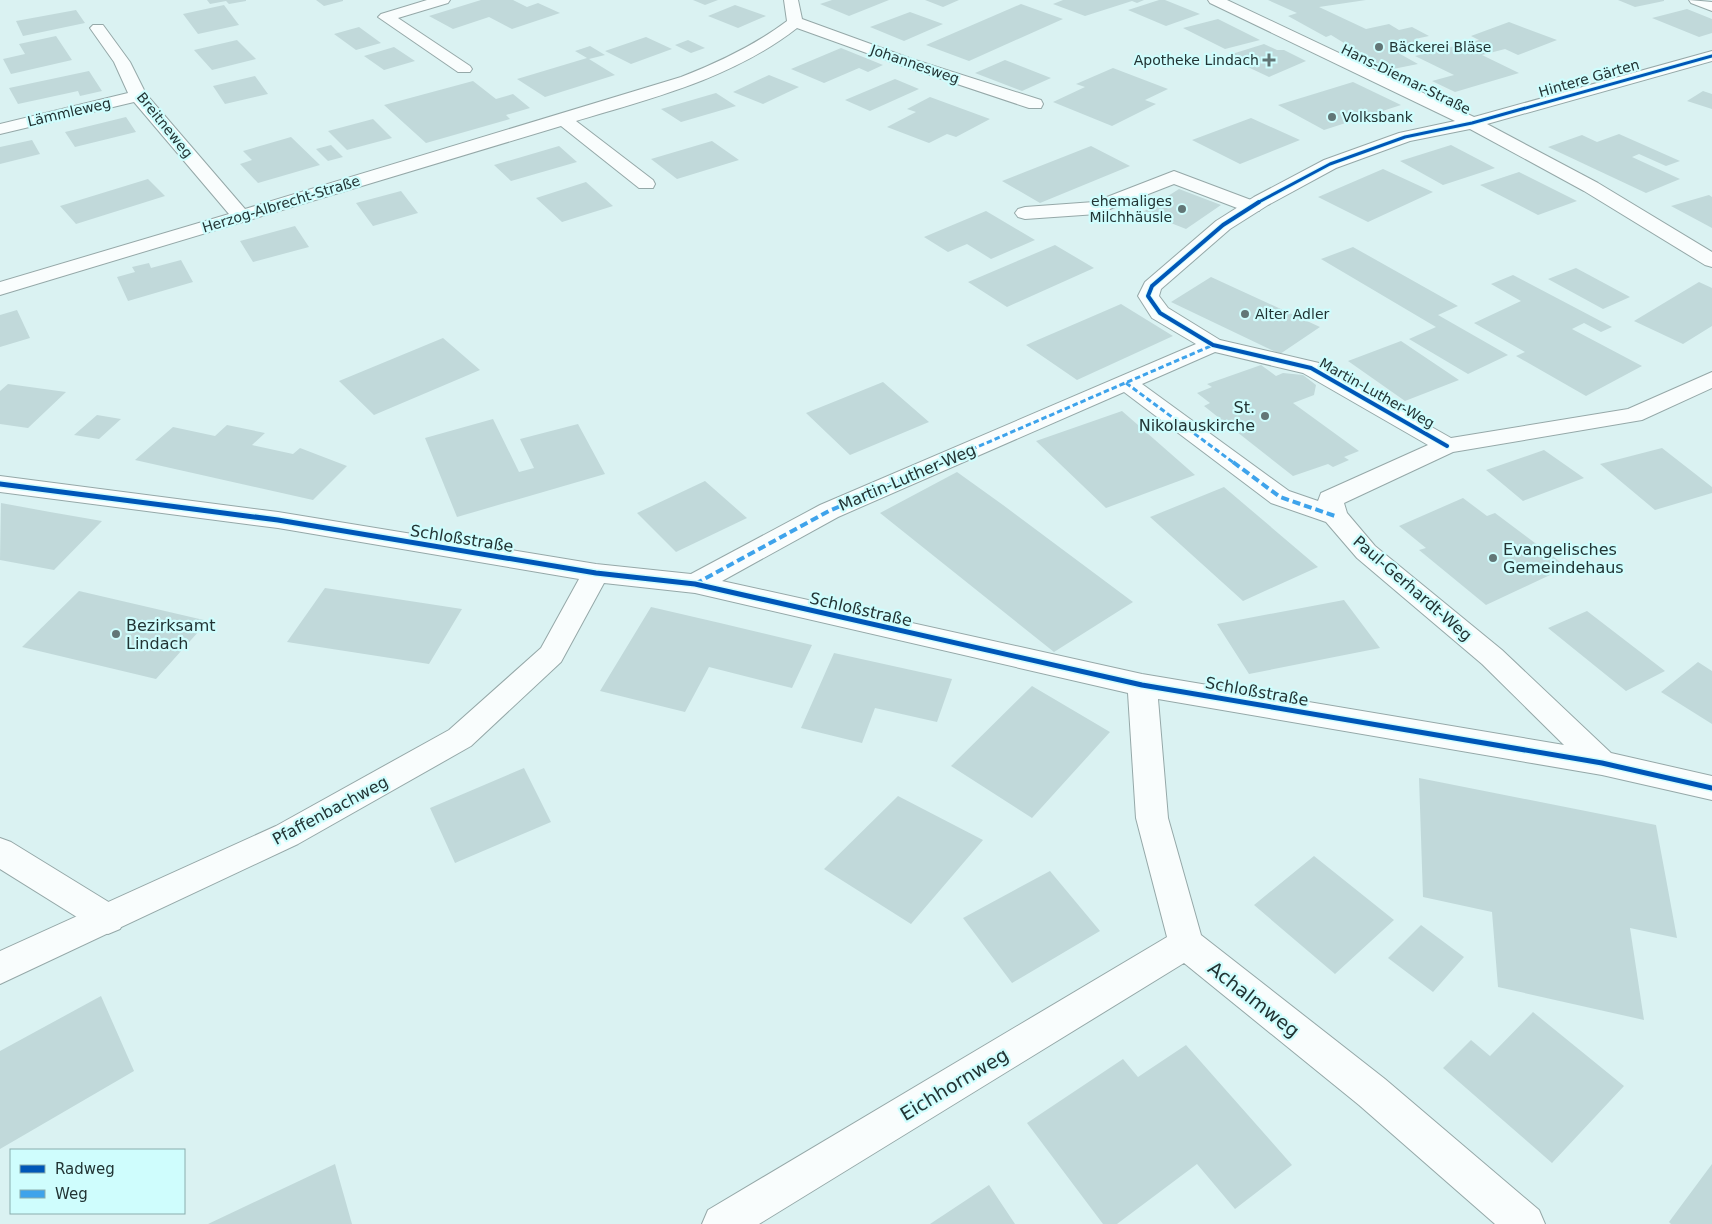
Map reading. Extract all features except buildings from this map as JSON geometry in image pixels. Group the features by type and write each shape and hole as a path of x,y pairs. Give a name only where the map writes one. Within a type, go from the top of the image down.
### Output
{"street":[{"path":"443,0 386,17 464,68"},
{"path":"790,0 795,22"},
{"name":"Hans-Diemar-Straße","path":"1215,0 1472,123 1591,187 1712,261"},
{"path":"1696,0 1712,6"},
{"name":"Johannesweg","path":"795,22 906,62 1035,104"},
{"name":"Herzog-Albrecht-Straße","path":"0,289 670,87 734,62 771,41 795,22"},
{"name":"Breitneweg","path":"98,28 122,62 138,96 241,216"},
{"name":"Hintere Gärten","path":"1472,123 1712,56"},
{"name":"Lämmleweg","path":"0,129 138,96"},
{"path":"563,119 646,184"},
{"name":"Martin-Luther-Weg","path":"1447,446 1311,368 1213,345 1160,313 1148,296 1152,286 1216,231 1252,207 1330,164 1405,138 1472,123"},
{"path":"1025,213 1097,208 1174,177 1252,207"},
{"name":"Martin-Luther-Weg","path":"695,584 828,511 1213,345"},
{"path":"1335,516 1330,499 1447,446 1634,415 1712,379"},
{"path":"1126,383 1280,497 1335,516"},
{"name":"Schloßstraße","path":"0,484 278,520 596,573 695,584 1142,685 1602,763 1712,788"},
{"name":"Paul-Gerhardt-Weg","path":"1335,516 1366,552 1492,657 1602,763"},
{"name":"Pfaffenbachweg","path":"0,968 287,835 460,738 551,655 596,573"},
{"path":"1142,685 1152,818 1186,944"},
{"path":"0,852 108,919"},
{"name":"Eichhornweg","path":"722,1224 1186,944"},
{"name":"Achalmweg","path":"1186,944 1372,1092 1525,1224"}],"marked path":[{"path":"695,584 829,511 1213,345"},
{"path":"1126,383 1280,497 1335,516"}],"cycle path":[{"path":"1447,446 1311,368 1213,345 1160,313 1148,296 1152,286 1223,225 1261,201 1330,164 1405,137 1472,123 1712,56"},
{"path":"0,484 278,520 596,573 695,584 1142,685 1602,763 1712,788"}],"place":[{"name":"Bäckerei Bläse","path":"1379,47"},
{"name":"Apotheke Lindach","path":"1269,60"},
{"name":"Volksbank","path":"1332,117"},
{"name":"ehemaliges Milchhäusle","path":"1182,209"},
{"name":"Alter Adler","path":"1245,314"},
{"name":"St. Nikolauskirche","path":"1265,416"},
{"name":"Evangelisches Gemeindehaus","path":"1493,558"},
{"name":"Bezirksamt Lindach","path":"116,634"}]}
